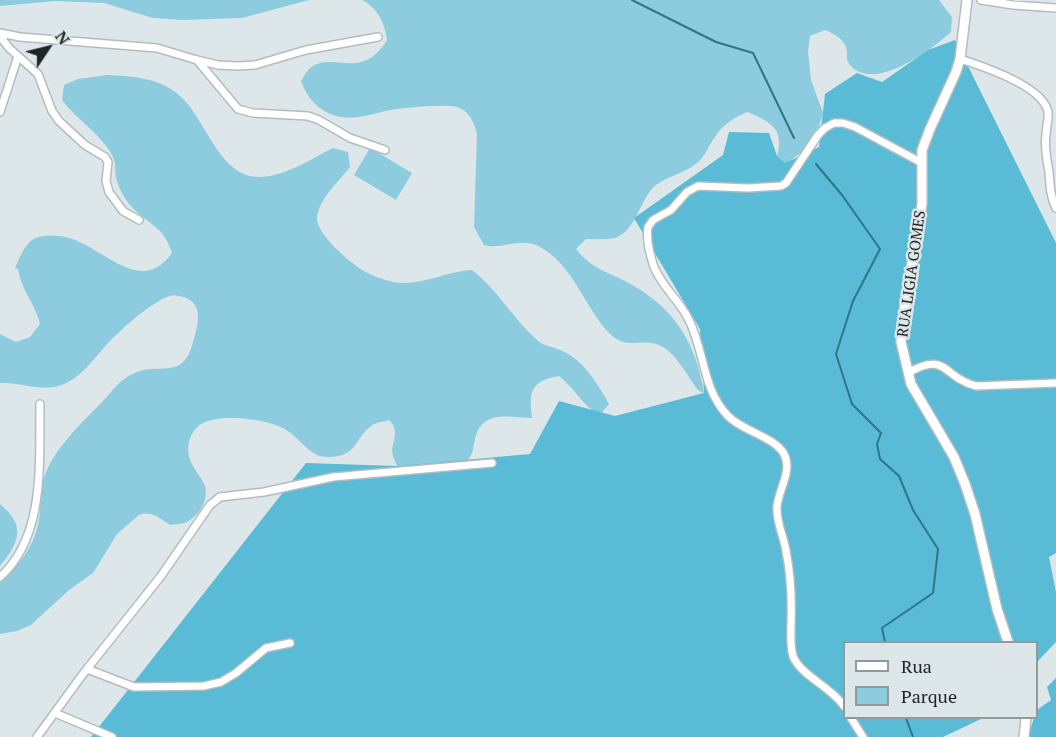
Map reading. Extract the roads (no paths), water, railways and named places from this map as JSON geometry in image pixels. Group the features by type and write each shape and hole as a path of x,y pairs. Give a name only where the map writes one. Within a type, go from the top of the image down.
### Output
{"street":[{"name":"RUA LIGIA GOMES","path":"968,0 960,59 922,150 922,204 901,342 908,373 919,400 954,457 965,484 975,514 997,609 1008,641"},
{"path":"981,0 1056,8"},
{"path":"0,34 9,48 33,67 41,80 52,111 59,121 84,145 105,157 108,162 106,181 109,192 123,212 139,220"},
{"path":"0,34 157,48 218,65 255,64 306,50 378,37"},
{"path":"0,112 18,56"},
{"path":"960,59 1008,78 1034,92 1043,102 1048,115 1046,153 1050,188 1056,208"},
{"path":"196,60 238,109 253,114 308,116 350,138 385,150"},
{"path":"843,705 832,692 802,669 792,654 791,581 777,513 777,505 787,471 785,456 773,443 729,418 716,402 708,386 702,355 689,319 654,266 647,238 648,227 654,220 671,210 687,192 698,186 748,188 781,186 786,183 818,135 834,123 855,127 922,163"},
{"path":"908,373 921,365 933,363 976,386 1056,382"},
{"path":"0,578 18,558 31,526 36,495 40,404"},
{"path":"37,737 87,669 161,576 210,505 220,496 264,492 333,477 492,463"},
{"path":"87,669 134,687 204,686 221,682 236,673 266,648 290,643"},
{"path":"55,713 112,737"},
{"path":"852,719 863,737"},
{"path":"1024,737 1026,719"}],"waterway":[{"path":"632,0 716,42 753,53 794,138"},
{"path":"816,164 842,195 880,249 853,301 836,354 852,404 881,433 877,444 880,459 899,476 913,510 938,549 933,593 882,628 885,641"},
{"path":"906,719 913,737"}]}
